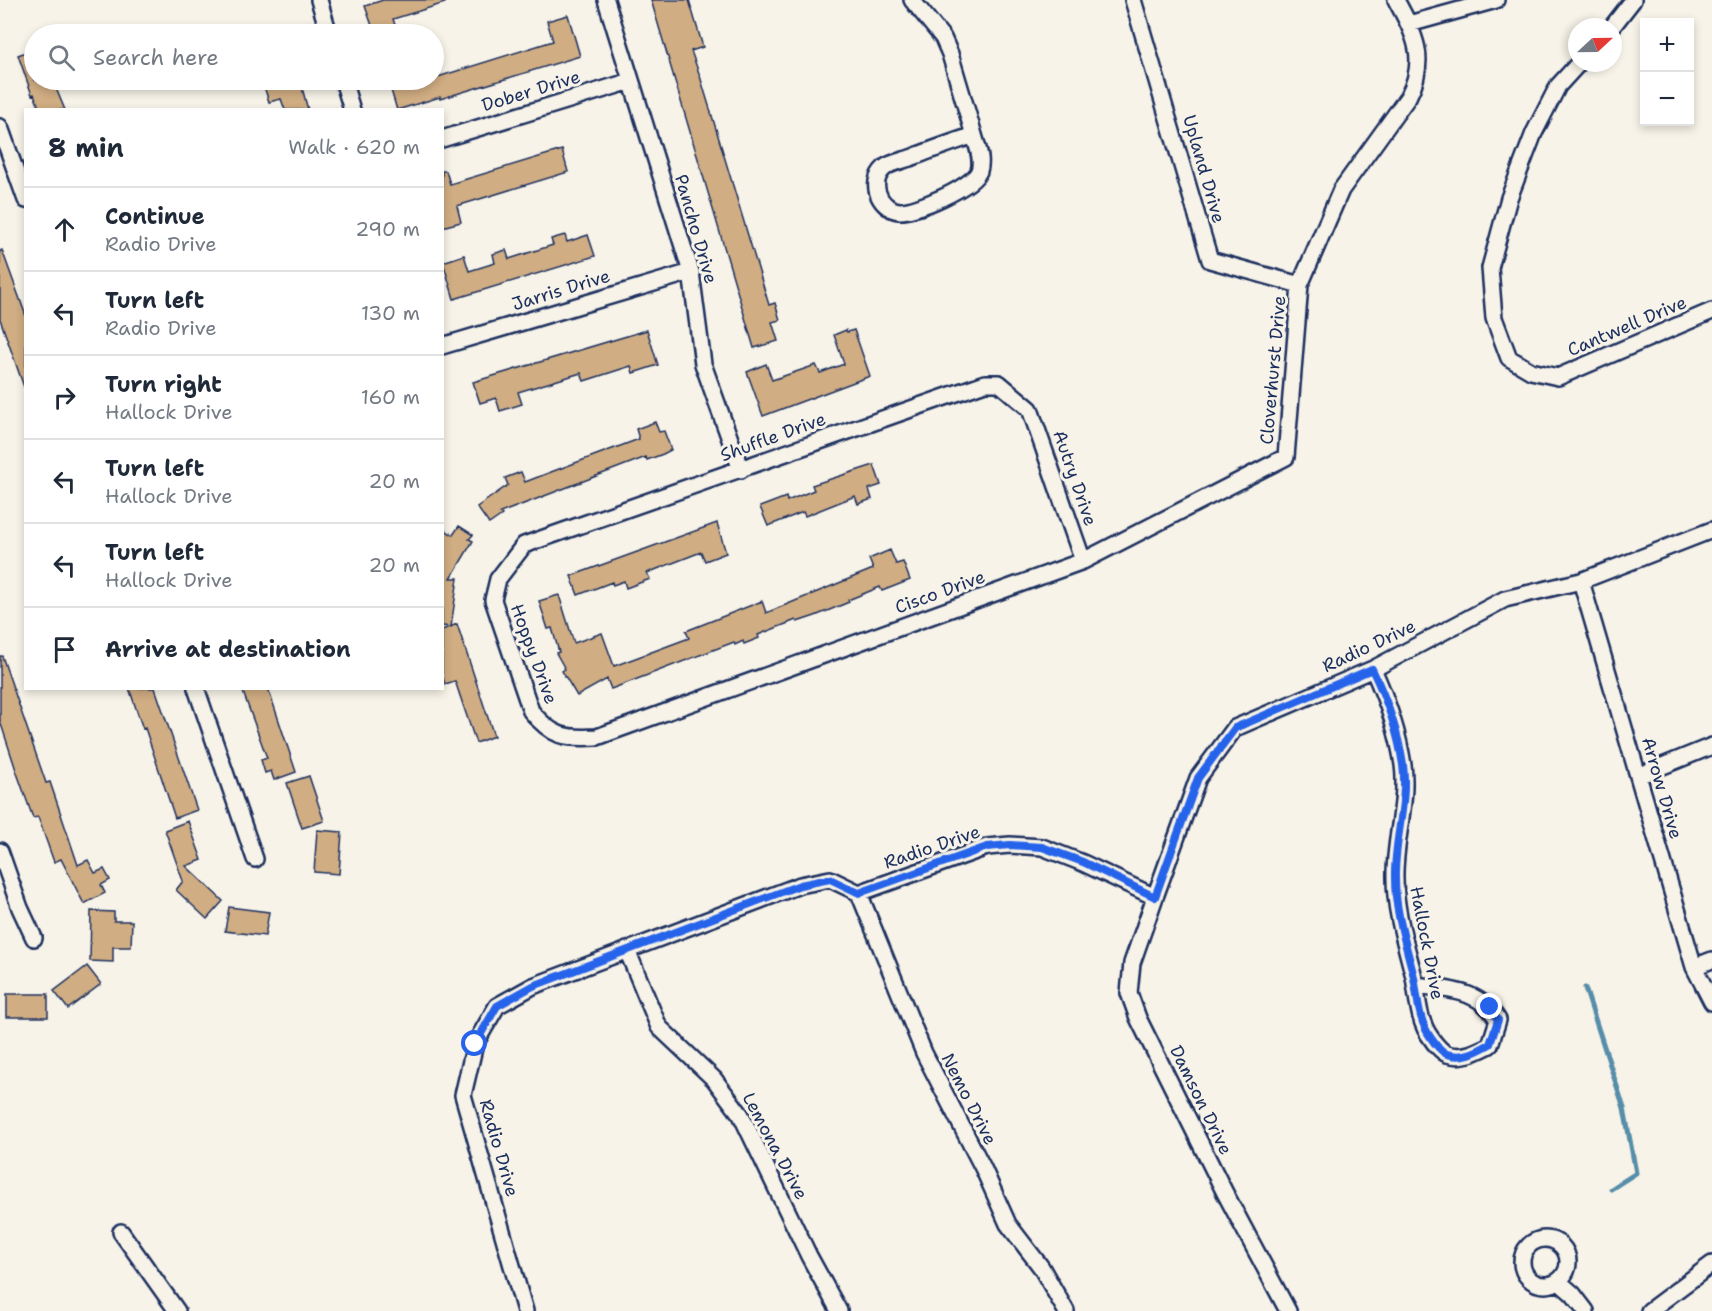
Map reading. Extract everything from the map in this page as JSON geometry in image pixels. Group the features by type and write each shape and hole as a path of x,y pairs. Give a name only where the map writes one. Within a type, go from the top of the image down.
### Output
{"street":[{"path":"319,0 326,24"},
{"name":"Pancho Drive","path":"606,0 691,272 703,364 741,470"},
{"path":"912,0 944,38 951,54 974,135 980,157 979,169 975,177 955,193 900,211 881,202 876,181 886,167 974,135"},
{"name":"Upland Drive","path":"1133,0 1210,260 1300,285"},
{"name":"Cloverhurst Drive","path":"1286,457 1300,285 1341,190 1415,84 1418,70 1418,48 1409,24 1396,0"},
{"path":"1409,24 1496,0"},
{"path":"1619,18 1633,0"},
{"name":"Cantwell Drive","path":"1571,72 1558,86 1534,133 1509,198 1490,268 1494,318 1509,358 1531,371 1558,377 1712,310"},
{"name":"Dober Drive","path":"444,138 631,81"},
{"path":"346,90 351,108"},
{"path":"0,127 24,194"},
{"name":"Jarris Drive","path":"444,345 691,272"},
{"name":"Shuffle Drive","path":"524,545 985,383 999,383 1030,409"},
{"name":"Autry Drive","path":"1030,409 1083,561"},
{"name":"Cisco Drive","path":"597,737 1083,561 1286,457"},
{"name":"Radio Drive","path":"525,1311 463,1095 475,1044 497,1006 533,986 800,885 830,879 859,893 987,847 1010,845 1042,847 1083,862 1155,897 1198,778 1235,728 1372,669 1505,599 1581,581 1712,530"},
{"name":"Hoppy Drive","path":"524,545 498,579 493,600 531,711 540,723 554,733 572,739 597,737"},
{"name":"Arrow Drive","path":"1581,581 1694,967 1712,1002"},
{"name":"Hallock Drive","path":"1372,669 1393,718 1403,766 1404,789 1396,848 1395,879 1397,902 1418,1008 1430,1038 1446,1053 1469,1056 1490,1044 1498,1020 1490,1007 1468,993 1415,984"},
{"path":"197,690 255,859"},
{"path":"1638,776 1712,746"},
{"path":"0,851 20,908 34,938"},
{"name":"Nemo Drive","path":"859,893 924,1053 983,1168 1008,1224 1041,1267 1066,1311"},
{"name":"Damson Drive","path":"1155,897 1132,963 1129,993 1138,1018 1225,1193 1288,1311"},
{"name":"Lemona Drive","path":"627,950 659,1027 714,1079 741,1115 809,1256 839,1311"},
{"path":"1694,967 1712,960"},
{"path":"121,1232 177,1311"},
{"path":"1649,1311 1712,1264"},
{"path":"1558,1281 1573,1294 1586,1311"}],"building":[{"path":"383,0 445,0 445,3 393,19 395,24 371,24 365,6"},
{"path":"651,0 689,0 703,47 691,51 769,305 775,303 780,320 772,322 778,341 754,348"},
{"path":"568,15 580,56 440,99 440,97 396,108 391,90 444,90 444,75 553,41 547,21"},
{"path":"24,53 24,72 18,55"},
{"path":"30,90 57,90 64,108 39,108 34,94 32,95"},
{"path":"265,90 303,90 307,108 284,108 281,99 269,102"},
{"path":"562,150 568,172 457,206 461,222 444,226 444,171 446,171 450,184"},
{"path":"565,235 567,242 588,235 595,256 454,299 444,262 464,255 469,271 495,263 493,254 506,250 509,259 553,245 551,239"},
{"path":"2,250 24,310 24,387 0,319 0,251"},
{"path":"647,330 658,365 633,373 631,366 584,381 581,373 518,392 522,404 500,411 496,398 480,403 473,382"},
{"path":"846,330 847,332 854,330 870,376 763,416 747,372 766,364 772,380 816,365 820,373 844,364 834,335"},
{"path":"655,422 659,432 664,431 671,450 663,454 647,460 646,457 500,513 502,515 489,524 477,507 508,485 505,478 521,472 525,482 639,439 636,429"},
{"path":"874,465 881,485 869,489 872,499 858,504 855,496 805,516 803,512 768,526 760,507 786,497 787,501 814,490 812,485"},
{"path":"717,523 726,553 705,561 701,552 647,573 650,579 626,588 624,581 613,585 612,582 578,595 571,576"},
{"path":"459,526 473,535 469,539 473,541 451,578 458,578 451,627 444,626 444,529 453,535"},
{"path":"890,550 896,564 903,562 910,580 882,591 880,587 815,616 797,622 796,620 758,635 759,638 744,644 743,641 735,645 734,642 611,689 607,679 577,696 562,671 565,669 556,653 559,652 552,628 548,629 539,601 559,595 574,643 602,633 614,666 689,638 686,631 762,601 766,613 873,569 869,559"},
{"path":"457,624 494,736 476,743 455,681 445,684 444,681 444,629"},
{"path":"0,656 2,656 46,783 50,782 78,865 88,860 95,873 104,869 110,880 101,885 105,893 84,904 61,859 54,862 38,817 33,818 17,773 0,721"},
{"path":"130,690 156,690 197,810 175,818 145,728 143,729"},
{"path":"269,690 296,772 274,780 271,771 265,773 261,760 267,758 243,692"},
{"path":"309,776 324,821 302,828 287,783"},
{"path":"188,821 202,860 186,866 223,901 207,919 176,890 183,881 165,830"},
{"path":"317,830 342,832 339,874 314,872"},
{"path":"229,907 269,912 265,936 225,931"},
{"path":"91,911 114,912 114,921 132,921 131,947 113,947 113,962 90,961"},
{"path":"87,966 101,984 68,1009 54,991"},
{"path":"7,994 48,994 48,1017 7,1017"}],"waterway":[{"path":"1585,988 1624,1108 1636,1173 1611,1189"}],"route":[{"path":"475,1044 497,1006 533,986 800,885 830,879 859,893 987,847 1010,845 1042,847 1083,862 1155,897 1198,778 1235,728 1372,669 1393,718 1403,766 1404,789 1396,848 1395,879 1397,902 1418,1008 1430,1038 1446,1053 1469,1056 1490,1044 1498,1020 1490,1007"}]}
